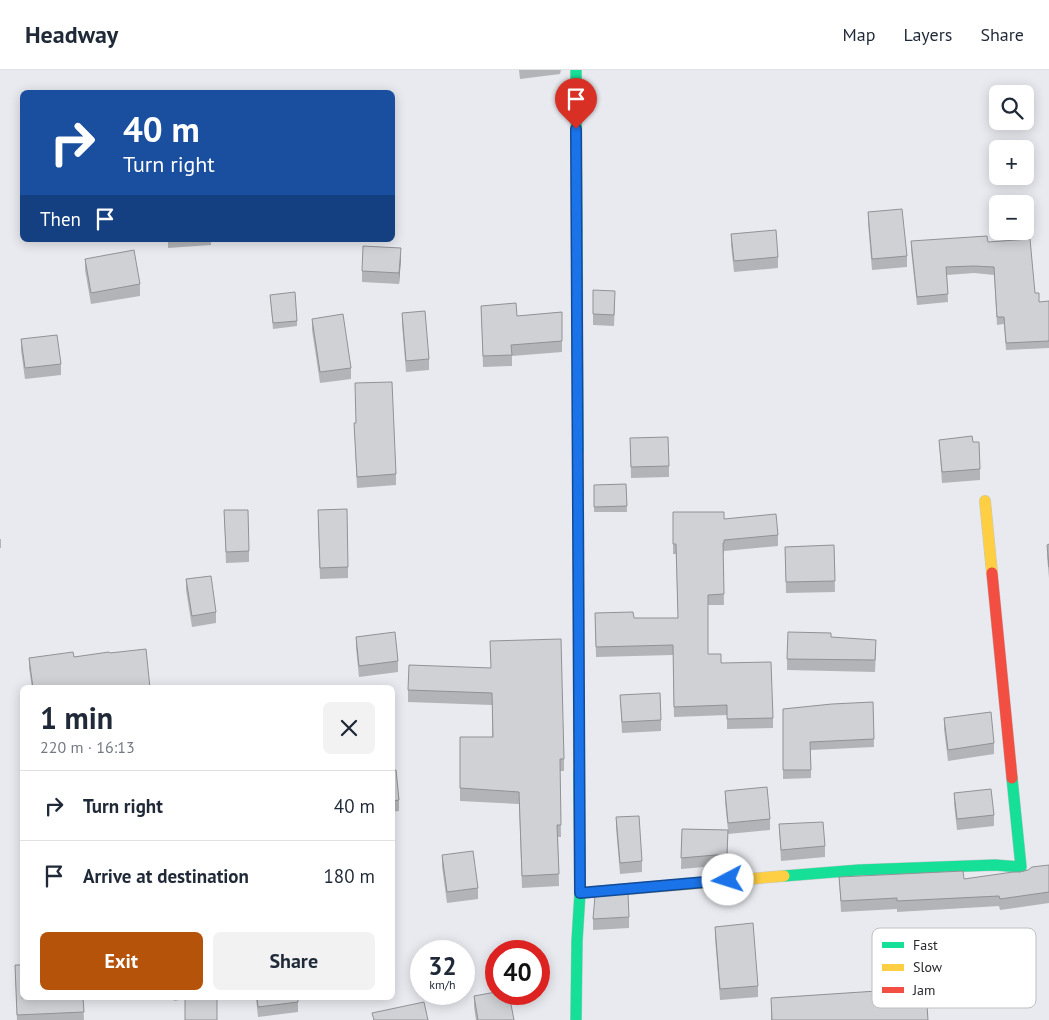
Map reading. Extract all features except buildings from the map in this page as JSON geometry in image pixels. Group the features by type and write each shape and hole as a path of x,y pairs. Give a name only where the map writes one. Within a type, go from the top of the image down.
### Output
{"street":[{"path":"576,70 580,893 576,1020"},
{"path":"580,893 859,870 995,865 1021,867 985,501"}],"traffic: fast":[{"path":"576,70 578,453"},
{"path":"576,1020 580,893 579,770"},
{"path":"784,876 859,870 995,865 1021,867 1012,778"}],"traffic: slow":[{"path":"578,453 579,770"},
{"path":"985,501 992,573"},
{"path":"580,893 784,876"}],"traffic: jam":[{"path":"992,573 1012,778"}],"route":[{"path":"576,129 580,893 728,880"}]}
